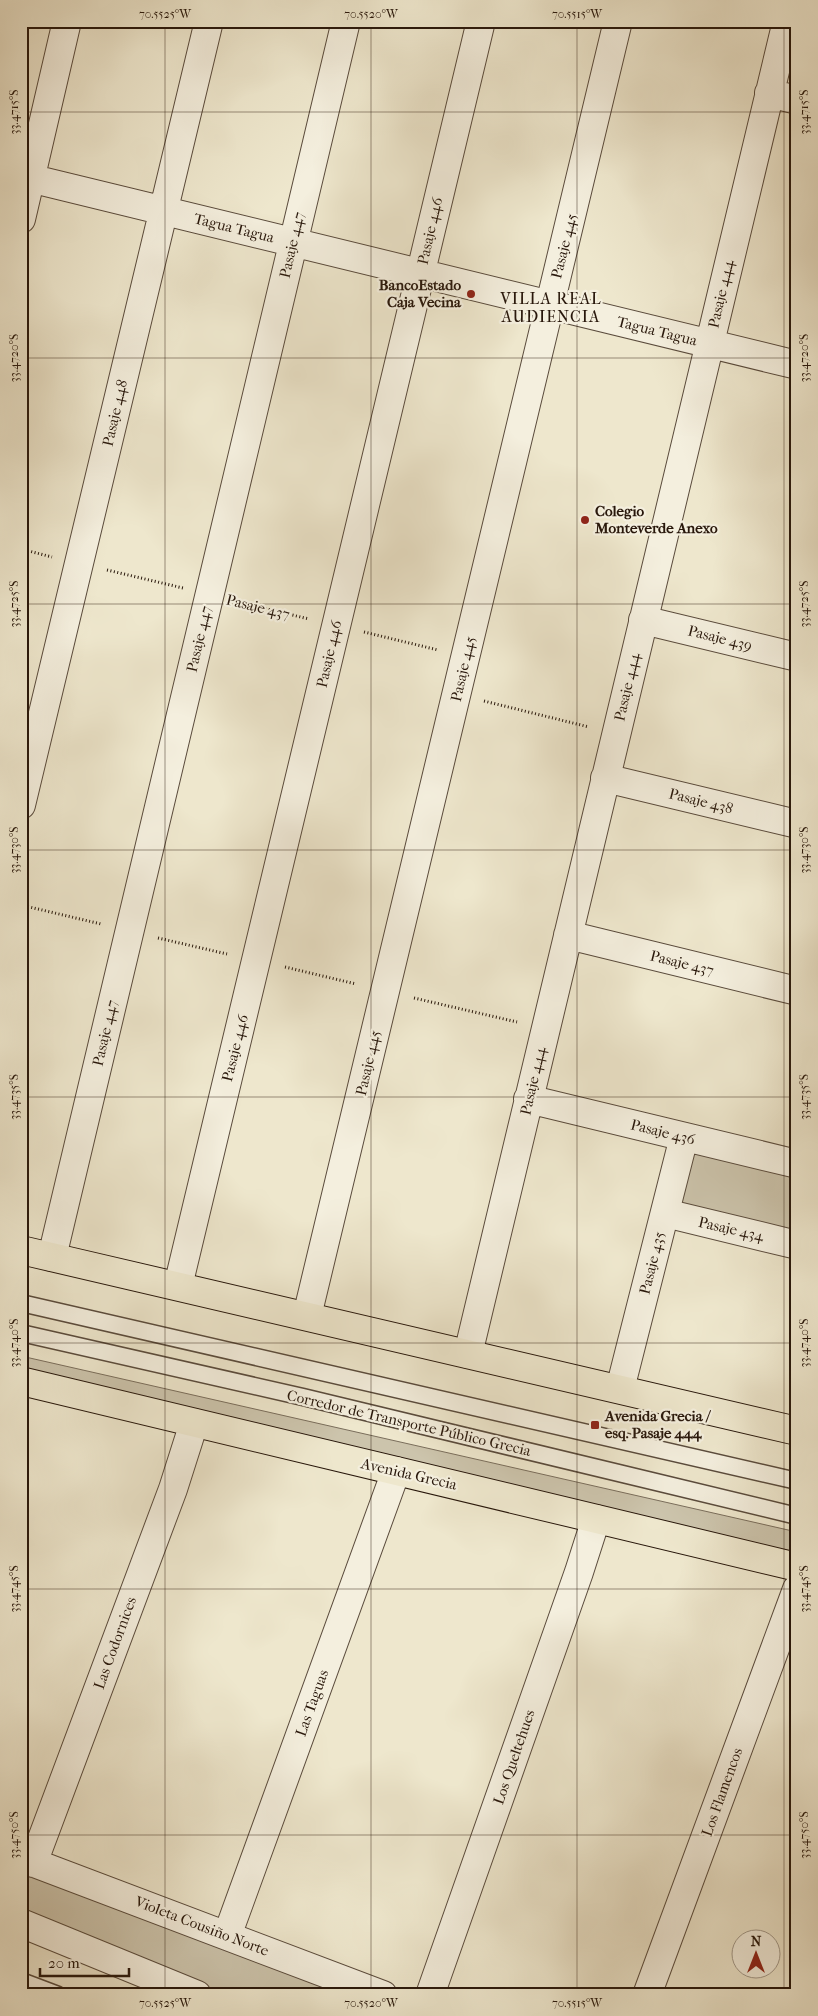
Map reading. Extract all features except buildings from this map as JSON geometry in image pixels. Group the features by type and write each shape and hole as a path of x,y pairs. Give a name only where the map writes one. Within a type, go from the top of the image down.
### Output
{"main road":[{"path":"21,1250 797,1431"},
{"name":"Avenida Grecia","path":"21,1381 797,1567"}],"street":[{"path":"21,219 26,178 67,21"},
{"name":"Pasaje 448","path":"21,805 209,21"},
{"name":"Pasaje 447","path":"52,1257 346,21"},
{"name":"Pasaje 446","path":"178,1286 480,21"},
{"name":"Pasaje 445","path":"307,1316 618,21"},
{"name":"Pasaje 444","path":"468,1354 786,21"},
{"path":"769,93 797,100"},
{"name":"Tagua Tagua","path":"26,178 797,365"},
{"name":"Pasaje 439","path":"643,620 797,657"},
{"name":"Pasaje 438","path":"606,778 797,824"},
{"name":"Pasaje 437","path":"568,935 797,991"},
{"name":"Pasaje 436","path":"528,1099 797,1164"},
{"name":"Pasaje 435","path":"620,1389 684,1137"},
{"name":"Pasaje 434","path":"665,1213 797,1245"},
{"name":"Las Codornices","path":"27,1861 173,1489 194,1423"},
{"name":"Las Taguas","path":"228,1936 396,1471"},
{"name":"Los Queltehues","path":"430,1995 596,1519"},
{"name":"Los Flamencos","path":"647,1995 797,1589"},
{"name":"Violeta Cousiño Norte","path":"27,1861 383,1995"},
{"path":"21,1923 197,1995"}],"lane":[{"name":"Corredor de Transporte Público Grecia","path":"21,1302 797,1481"},
{"name":"Corredor de Transporte Público Grecia","path":"21,1333 313,1399 797,1516"},
{"path":"21,1981 58,1995"}],"path":[{"name":"Pasaje 437","path":"21,549 466,657"},
{"path":"456,695 616,734"}],"shaded area":[{"path":"690,1147 797,1173 797,1239 675,1209"},
{"path":"21,1356 797,1532 797,1558 21,1373"},
{"path":"21,1864 373,1995 206,1995 21,1923"}],"place":[{"name":"BancoEstado Caja Vecina","path":"471,294"},
{"name":"Colegio Monteverde Anexo","path":"585,520"},
{"name":"Avenida Grecia / esq. Pasaje 444","path":"595,1425"}],"district":[{"name":"VILLA REAL AUDIENCIA","path":"551,307"}]}
